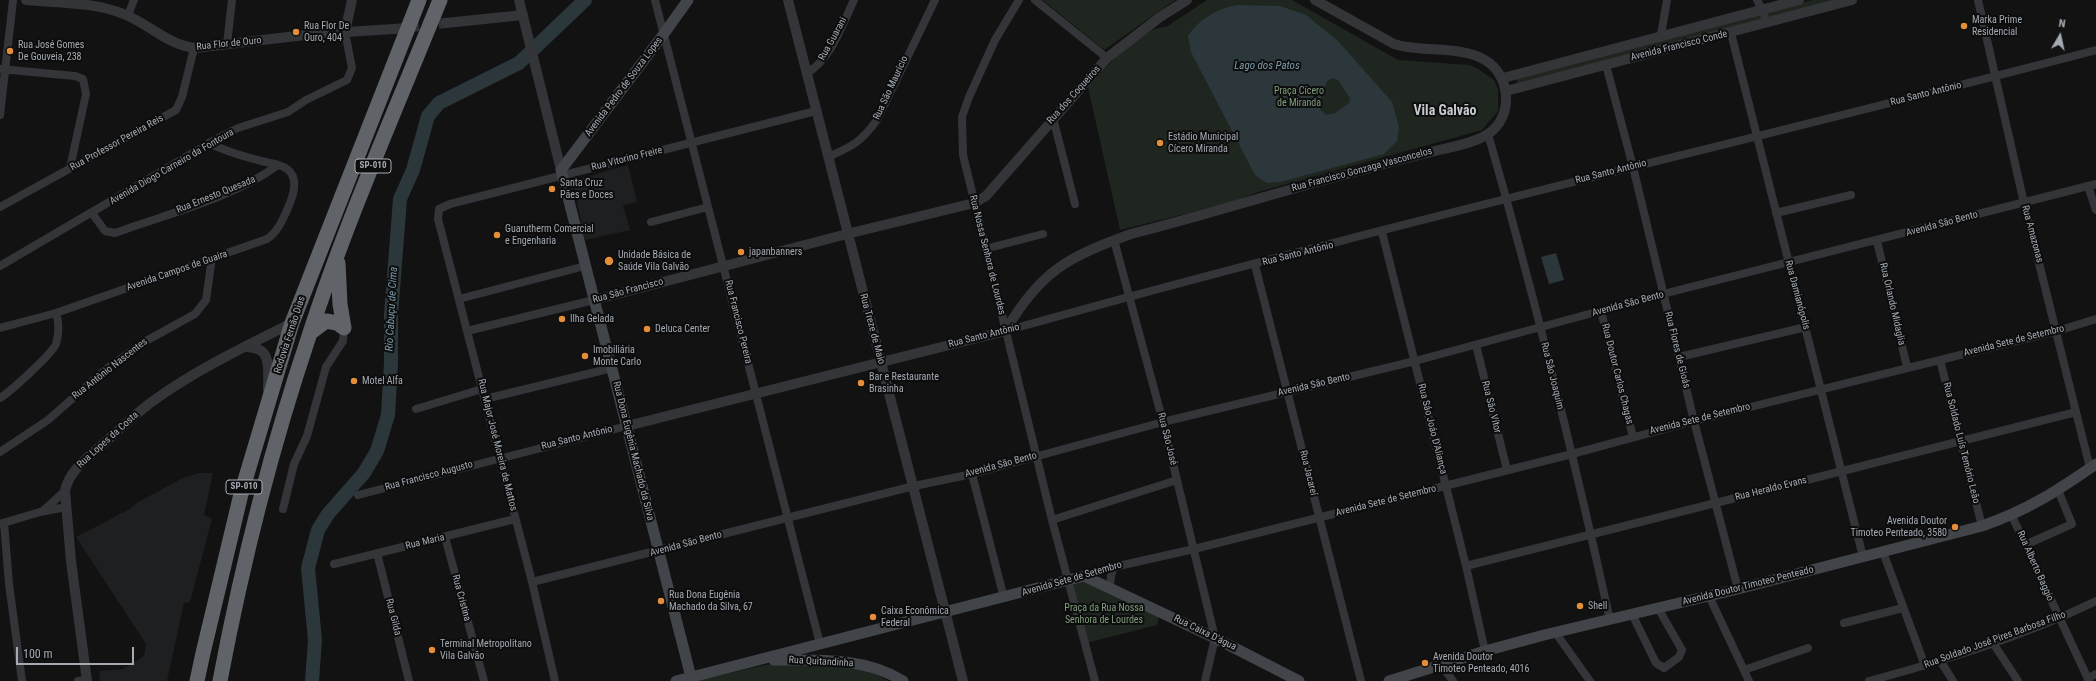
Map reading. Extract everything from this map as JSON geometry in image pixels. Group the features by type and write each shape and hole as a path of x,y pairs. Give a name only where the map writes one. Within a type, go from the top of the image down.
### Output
{"highway":[{"name":"Rodovia Fernão Dias","path":"198,681 203,652 242,494 292,323 419,0"},
{"name":"Rodovia Fernão Dias","path":"220,681 260,497 309,334 338,256 440,0"},
{"path":"338,256 340,304 344,328"},
{"path":"309,334 326,321 337,323 344,328"}],"main road":[{"name":"Avenida Pedro de Souza Lopes","path":"562,172 688,0"},
{"name":"Rua Dona Eugênia Machado da Silva","path":"562,172 692,679"},
{"name":"Avenida Doutor Timoteo Penteado","path":"1389,681 1484,651 1555,632 1738,589 1982,526 2012,516 2043,500 2093,466"},
{"name":"Avenida Sete de Setembro","path":"676,681 692,679 759,659 1004,598 1084,576"},
{"name":"Rua Caixa D'água","path":"1084,576 1215,638 1299,681"},
{"name":"Rua Quitandinha","path":"759,659 830,660 858,664 903,681"}],"street":[{"path":"0,115 2,69 12,0"},
{"name":"Rua Flor de Ouro","path":"26,0 97,7 128,15 170,42 194,48 394,28"},
{"path":"128,15 134,0"},
{"path":"227,44 232,0"},
{"path":"345,32 352,0"},
{"name":"Rua Dona Eugênia Machado da Silva","path":"519,0 562,172"},
{"name":"Rua Francisco Pereira","path":"655,0 724,266 786,518 820,644"},
{"name":"Rua Treze de Maio","path":"788,0 963,681"},
{"name":"Rua Guarani","path":"807,73 815,68 827,55 854,0"},
{"name":"Rua São Maurício","path":"828,157 854,145 866,136 877,120 934,0"},
{"name":"Rua Nossa Senhora de Lourdes","path":"1019,0 995,40 969,97 962,117 963,155 1052,520 1095,681"},
{"path":"1035,0 1107,58"},
{"name":"Rua dos Coqueiros","path":"974,204 986,196 1107,58 1160,17 1187,0"},
{"path":"1315,0 1394,44 1408,48 1473,55 1486,60 1504,78"},
{"path":"1661,36 1667,0"},
{"path":"1757,0 1763,11 1766,23"},
{"name":"Avenida Francisco Conde","path":"1504,78 1661,36 1763,11 1799,0"},
{"name":"Avenida Francisco Conde","path":"1506,91 1852,0"},
{"name":"Rua Amazonas","path":"1978,0 2024,203 2058,331 2076,412 2093,466"},
{"path":"446,23 523,15"},
{"name":"Avenida Diogo Carneiro da Fontoura","path":"0,266 209,143 238,128 288,112 306,100 347,80 351,74 352,68 345,32"},
{"name":"Rua Damianópolis","path":"1731,32 1788,262 1822,388 1863,557"},
{"name":"Rua Professor Pereira Reis","path":"0,207 176,110 182,97 194,48"},
{"name":"Rua Santo Antônio","path":"500,457 1005,331 1130,296 1382,232 1506,198 1757,137 2096,50"},
{"name":"Rua Flores de Gioás","path":"1606,65 1633,167 1694,420 1738,589"},
{"path":"2,69 75,76 83,79 86,94 70,168"},
{"path":"1517,75 1515,82 1521,87"},
{"name":"Rua Francisco Gonzaga Vasconcelos","path":"1005,331 1023,302 1039,283 1054,270 1073,257 1114,240 1340,175 1467,142 1488,134 1502,117 1506,104 1504,78"},
{"name":"Rua Vitorino Freire","path":"439,209 450,204 562,172 692,143 816,111"},
{"path":"1053,118 1075,204"},
{"name":"Rua São Joaquim","path":"1488,134 1572,454 1610,620"},
{"name":"Rua Ernesto Quesada","path":"209,143 230,153 278,165"},
{"name":"Rua Ernesto Quesada","path":"92,213 105,231 115,233 237,188 262,176 278,165"},
{"name":"Avenida Campos de Guaíra","path":"0,328 56,313 267,239 275,232 294,190 291,173 286,168 278,165"},
{"path":"2092,185 2096,210"},
{"name":"Avenida São Bento","path":"532,582 912,486 972,474 1037,455 1163,422 1415,361 1663,294 1877,241 2092,185"},
{"path":"1776,213 1851,195"},
{"name":"Rua São Francisco","path":"467,331 594,300 847,234 974,204"},
{"path":"651,222 708,207"},
{"name":"Rua Major José Moreira de Mattos","path":"439,209 438,219 532,582 555,681"},
{"name":"Rua Sáo Joáo D'Aliança","path":"1382,232 1466,566 1484,651"},
{"path":"985,249 1043,234"},
{"name":"Rua São José","path":"1114,240 1163,422 1215,638"},
{"name":"Rua Orlando Midaglia","path":"1877,241 1907,367"},
{"name":"Rua Antônio Nascentes","path":"0,452 48,420 105,370 144,342 195,314 206,300 212,258"},
{"name":"Rua Jacareí","path":"1255,265 1361,681"},
{"path":"459,299 585,266"},
{"name":"Rua Doutor Carlos Chagas","path":"1601,311 1633,437"},
{"path":"0,398 30,372 55,345 58,327 56,313"},
{"name":"Avenida Sete de Setembro","path":"1084,576 1114,567 1194,549 1572,454 1694,420 2058,331 2096,320"},
{"name":"Rua Lopes da Costa","path":"84,681 66,507 66,482 79,466 139,412 184,380 242,347 292,323"},
{"path":"1679,357 1806,327"},
{"path":"283,509 294,464 307,436 326,367 343,341 344,328"},
{"name":"Rua São Vítor","path":"1476,345 1507,470"},
{"path":"242,347 255,347 260,349 265,354 268,368 268,404"},
{"name":"Rua Soldado Luís Temório Leão","path":"1940,360 1982,526"},
{"path":"485,399 612,368"},
{"path":"416,409 482,389"},
{"name":"Rua Heraldo Evans","path":"1466,566 2076,412"},
{"name":"Rua Francisco Augusto","path":"358,495 500,457"},
{"path":"972,474 1004,598"},
{"path":"1052,520 1177,480"},
{"path":"2025,546 2072,524 2072,520 2058,490"},
{"path":"40,512 65,492"},
{"path":"22,681 2,524 40,512 66,507"},
{"name":"Rua Alberto Baggio","path":"2012,516 2088,680"},
{"name":"Rua Maria","path":"334,564 516,519"},
{"name":"Rua Cristina","path":"445,537 484,681"},
{"path":"1883,552 1925,666"},
{"name":"Rua Gilda","path":"377,553 409,681"},
{"path":"1110,587 1110,576 1114,567"},
{"path":"1709,596 1749,681"},
{"name":"Rua Soldado José Pires Barbosa Filho","path":"1869,681 1941,662 2059,619 2096,601"},
{"path":"1632,614 1656,663 1664,668 1680,657 1682,650 1658,608"},
{"path":"1844,623 1903,608"},
{"path":"1555,632 1590,681"},
{"path":"1205,681 1215,638"},
{"path":"1993,643 2018,681"},
{"path":"1744,670 1808,648"},
{"path":"1941,662 1953,681"},
{"path":"1441,665 1453,681"},
{"path":"2088,680 2096,674"}],"shaded area":[{"path":"628,165 637,202 623,205 630,230 585,240 574,187 576,180"},
{"path":"198,473 213,473 204,515 212,519 190,602 184,603 167,681 100,681 99,671 123,669 144,656 146,644 76,537 130,509 138,502 183,478"}],"green space":[{"path":"1043,0 1175,0 1104,50"},
{"name":"Praça Cícero de Miranda","path":"1207,0 1292,0 1398,60 1469,65 1478,69 1494,80 1498,89 1498,111 1482,130 1258,192 1229,203 1120,230 1088,87 1113,60 1134,41 1156,29 1166,27"},
{"path":"1813,0 1838,0 1518,85 1516,78"},
{"name":"Praça da Rua Nossa Senhora de Lourdes","path":"1087,580 1160,614 1157,625 1086,643 1071,585"},
{"path":"770,664 815,664 846,667 875,674 888,681 693,681"}],"water":[{"name":"Lago dos Patos","path":"1231,6 1280,6 1306,15 1338,41 1392,102 1399,127 1397,141 1384,154 1280,182 1267,183 1255,175 1191,52 1188,36 1198,24 1210,15","holes":["1332,78 1338,80 1350,98 1349,103 1335,113 1326,115 1320,109 1321,97 1327,81"]},
{"path":"1556,253 1564,280 1549,284 1541,257"}],"waterway":[{"name":"Rio Cabuçu de Cima","path":"312,681 315,640 308,568 318,530 328,514 364,473 377,451 388,415 391,363 391,315 400,199 413,170 428,116 439,103 519,63 585,0"}],"tunnel":[{"path":"394,29 446,23"}],"place":[{"name":"Marka Prime Residencial","path":"1964,26"},
{"name":"Rua Flor De Ouro, 404","path":"296,32"},
{"name":"Rua José Gomes De Gouveia, 238","path":"10,51"},
{"name":"Estádio Municipal Cícero Miranda","path":"1160,143"},
{"name":"Santa Cruz Pães e Doces","path":"552,189"},
{"name":"Guarutherm Comercial e Engenharia","path":"497,235"},
{"name":"japanbanners","path":"741,252"},
{"name":"Unidade Básica de Saúde Vila Galvão","path":"609,261"},
{"name":"Ilha Gelada","path":"562,319"},
{"name":"Deluca Center","path":"647,329"},
{"name":"Imobiliária Monte Carlo","path":"585,356"},
{"name":"Motel Alfa","path":"354,381"},
{"name":"Bar e Restaurante Brasinha","path":"861,383"},
{"name":"Avenida Doutor Timoteo Penteado, 3580","path":"1955,527"},
{"name":"Rua Dona Eugênia Machado da Silva, 67","path":"661,601"},
{"name":"Shell","path":"1580,606"},
{"name":"Caixa Econômica Federal","path":"873,617"},
{"name":"Terminal Metropolitano Vila Galvão","path":"432,650"},
{"name":"Avenida Doutor Timoteo Penteado, 4016","path":"1425,663"}],"district":[{"name":"Vila Galvão","path":"1445,111"}]}
